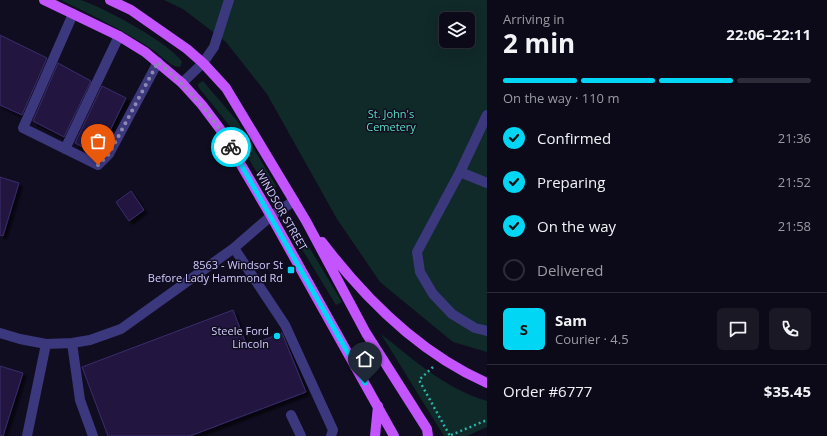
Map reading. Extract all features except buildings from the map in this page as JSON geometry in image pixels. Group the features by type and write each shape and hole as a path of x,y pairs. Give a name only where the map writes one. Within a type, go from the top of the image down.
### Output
{"main road":[{"name":"WINDSOR STREET","path":"44,0 119,36 145,52 182,83 202,105 220,129 271,216 394,436"},
{"name":"WINDSOR STREET","path":"110,0 131,10 203,63 226,88 306,221 366,333 427,429 428,436"},
{"path":"306,221 341,268 372,302 439,358 464,373 487,383"},
{"path":"375,436 378,406"}],"street":[{"path":"182,83 203,63 214,46 229,0"},
{"path":"73,14 23,128 98,165 109,154 158,62"},
{"path":"65,149 119,36"},
{"path":"487,115 460,172 417,252 420,272 433,294 452,314 475,328 487,331"},
{"path":"460,172 487,183"},
{"path":"0,333 46,344 72,343 90,340 121,329 234,248 271,216 294,201"},
{"path":"234,248 285,325 333,430 331,436"},
{"path":"72,343 80,400 93,436"},
{"path":"27,436 46,344"},
{"path":"291,414 301,436"}],"path":[{"path":"433,366 419,380 450,436 487,420"}],"green space":[{"path":"61,0 80,0 90,3 135,26 176,55 182,62 180,67 169,63 152,49 129,35"},
{"name":"St. John's Cemetery","path":"164,0 487,0 487,352 453,342 380,282 337,219 267,94 226,42 183,9"},
{"path":"203,81 238,122 276,186 274,191 270,191 266,188 229,125 199,88 198,84"},
{"path":"294,222 342,302 336,305 288,226 289,223"},
{"path":"381,334 431,373 472,396 487,401 487,427 467,436 444,436"}],"way so far":[{"path":"98,165 109,154 158,62 182,83 202,105 231,147"}],"place":[{"name":"8563 - Windsor St Before Lady Hammond Rd","path":"291,270"},
{"name":"Steele Ford Lincoln","path":"277,336"}],"route":[{"path":"231,147 365,383"}]}
